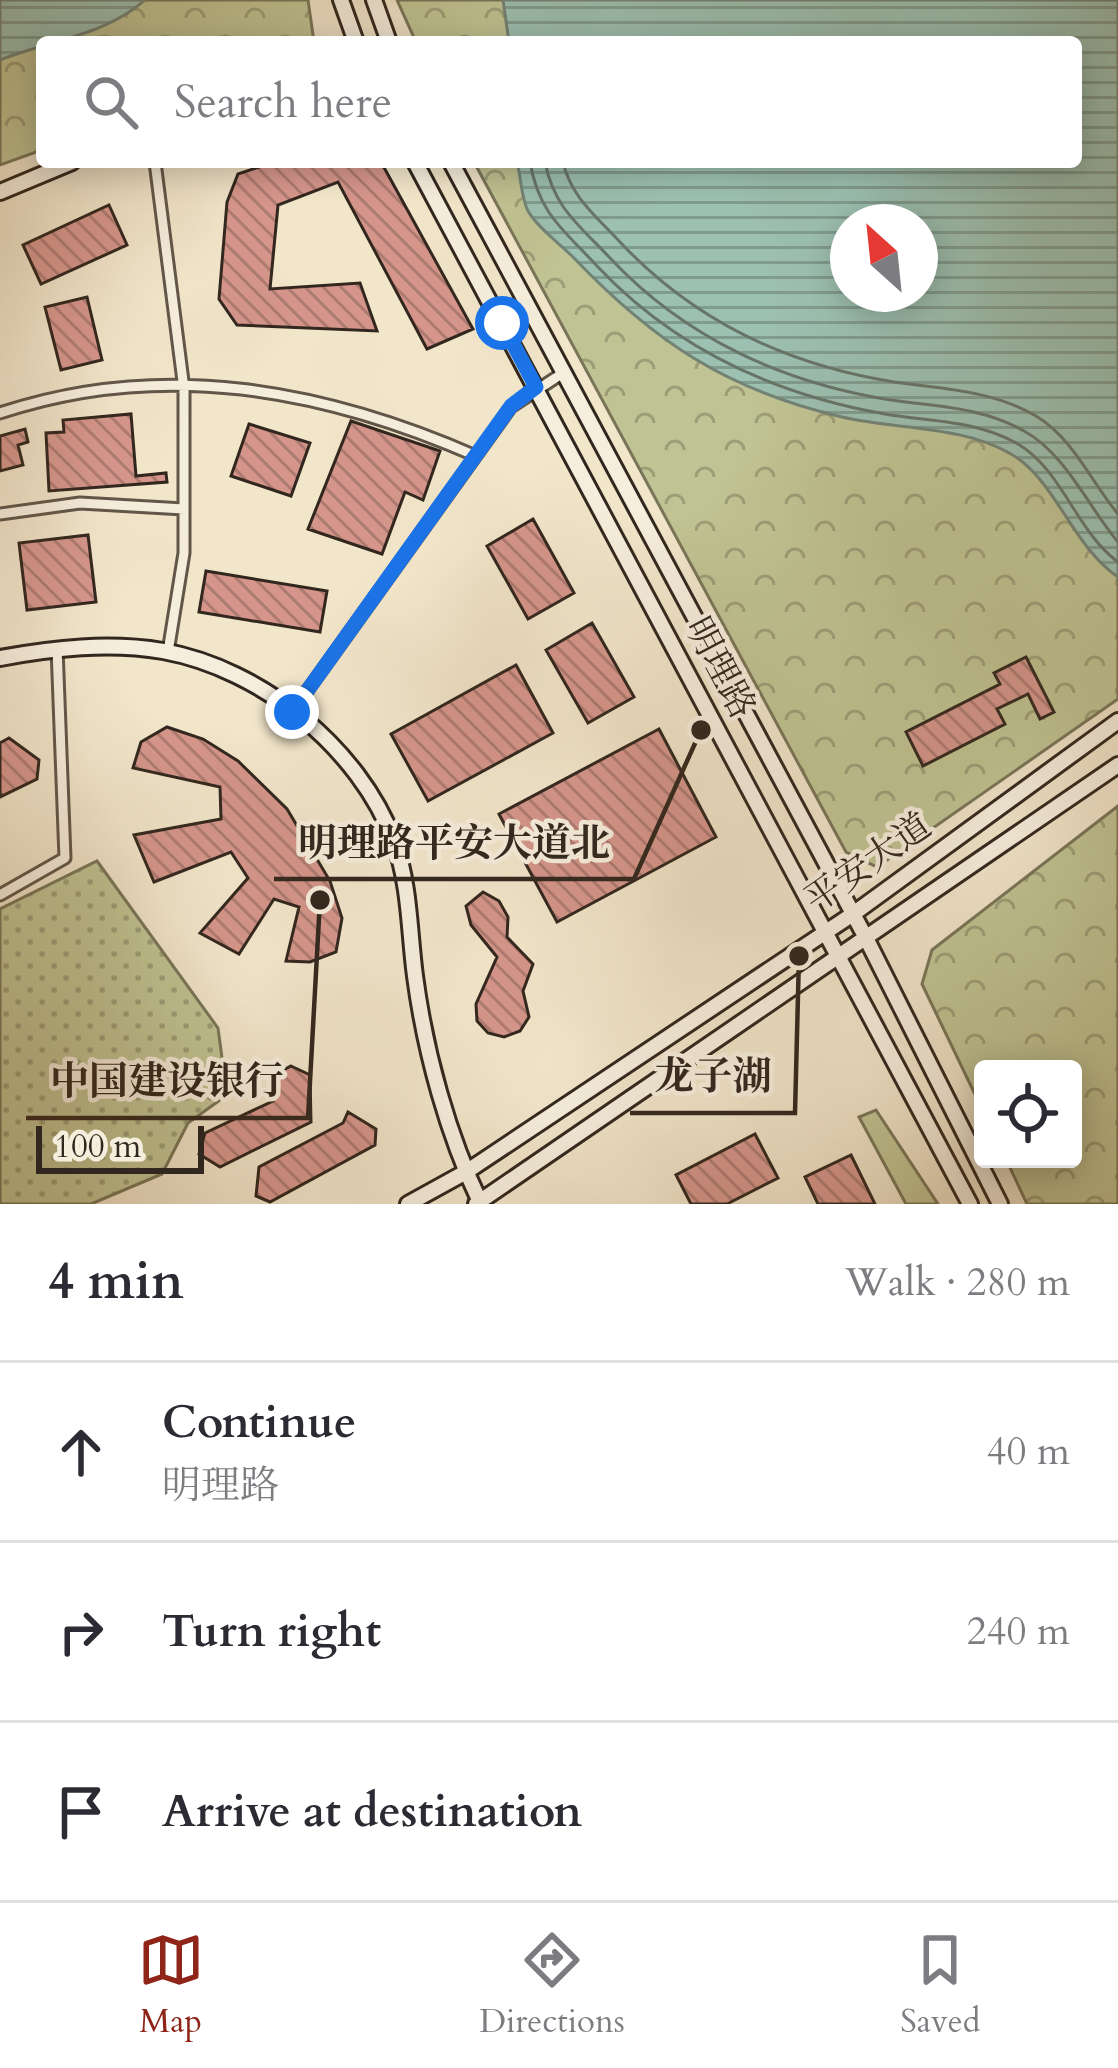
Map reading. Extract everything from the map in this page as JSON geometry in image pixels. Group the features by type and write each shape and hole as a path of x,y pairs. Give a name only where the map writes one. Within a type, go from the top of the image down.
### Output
{"main road":[{"path":"341,0 354,36"},
{"path":"374,0 387,36"},
{"path":"0,192 58,168"},
{"name":"明理路","path":"418,168 970,1204"},
{"name":"明理路","path":"454,168 866,938 1000,1204"},
{"path":"0,656 58,649 168,652 271,694 329,742 374,797 395,844 407,894 415,980 466,1172 479,1203"},
{"name":"平安大道","path":"407,1204 466,1172 853,914 1118,721"},
{"name":"平安大道","path":"479,1203 1118,765"}],"street":[{"path":"156,168 183,384 184,553 168,652"},
{"path":"292,712 511,406 562,373"},
{"path":"0,413 87,392 228,384 356,410 476,456"},
{"path":"0,514 80,503 184,509"},
{"path":"0,895 65,858 58,649"}],"green space":[{"path":"0,0 308,0 313,36 36,36 36,152 0,165"},
{"path":"397,0 1118,0 1118,699 877,867 846,852 477,168 1082,168 1082,36 413,36"},
{"path":"1118,806 1118,1204 1027,1204 1010,1168 1082,1168 1082,1060 974,1060 974,1092 922,984 932,950"},
{"path":"97,861 218,1028 227,1095 188,1123 162,1174 91,1204 0,1204 0,909"},
{"path":"876,1110 938,1204 906,1204 859,1117"}],"water":[{"path":"0,0 145,0 94,30 75,36 36,36 36,49 0,60"},
{"path":"503,0 1118,0 1118,577 1088,548 1027,465 1011,454 950,433 863,421 801,406 728,377 633,314 537,223 526,206 518,168 1082,168 1082,36 508,36"}],"building":[{"path":"256,168 384,168 473,329 427,349 338,182 278,205 270,289 360,283 377,331 237,325 219,299 227,202 238,174"},
{"path":"109,205 127,245 41,284 23,245"},
{"path":"87,297 102,360 61,370 45,307"},
{"path":"131,414 136,476 166,473 167,482 49,491 46,433 64,432 63,420"},
{"path":"351,421 440,451 423,500 405,492 382,554 308,529"},
{"path":"249,424 310,443 291,496 231,476"},
{"path":"25,429 28,442 18,445 23,465 0,471 0,436"},
{"path":"533,519 574,593 528,619 487,546"},
{"path":"88,535 96,602 27,610 19,543"},
{"path":"206,571 327,591 320,632 199,612"},
{"path":"592,623 634,697 588,723 546,650"},
{"path":"1026,657 1054,712 1040,719 1028,694 997,709 1005,724 923,766 906,732 1000,684 994,673"},
{"path":"516,665 553,733 428,801 391,734"},
{"path":"167,727 203,739 238,761 287,809 330,881 342,918 336,952 310,962 286,961 299,907 274,899 239,954 200,933 248,878 231,852 154,882 134,835 221,819 220,787 133,768 141,742"},
{"path":"659,729 716,837 557,922 499,814"},
{"path":"9,738 39,760 37,779 0,797 0,743"},
{"path":"483,892 499,901 508,917 507,937 533,964 523,991 529,1017 520,1031 504,1037 488,1033 477,1021 476,1004 497,957 471,925 466,906"},
{"path":"291,1066 310,1075 311,1122 220,1167 199,1154 205,1133 273,1101 276,1074"},
{"path":"348,1112 376,1129 375,1145 270,1202 256,1196 259,1167 343,1123"},
{"path":"755,1134 778,1178 727,1204 691,1204 676,1175"},
{"path":"851,1155 875,1204 818,1204 805,1177"}],"place":[{"name":"明理路平安大道北","path":"701,730"},
{"name":"中国建设银行","path":"320,900"},
{"name":"龙子湖","path":"799,956"}],"route":[{"path":"292,712 511,406 536,387 502,323"}]}
